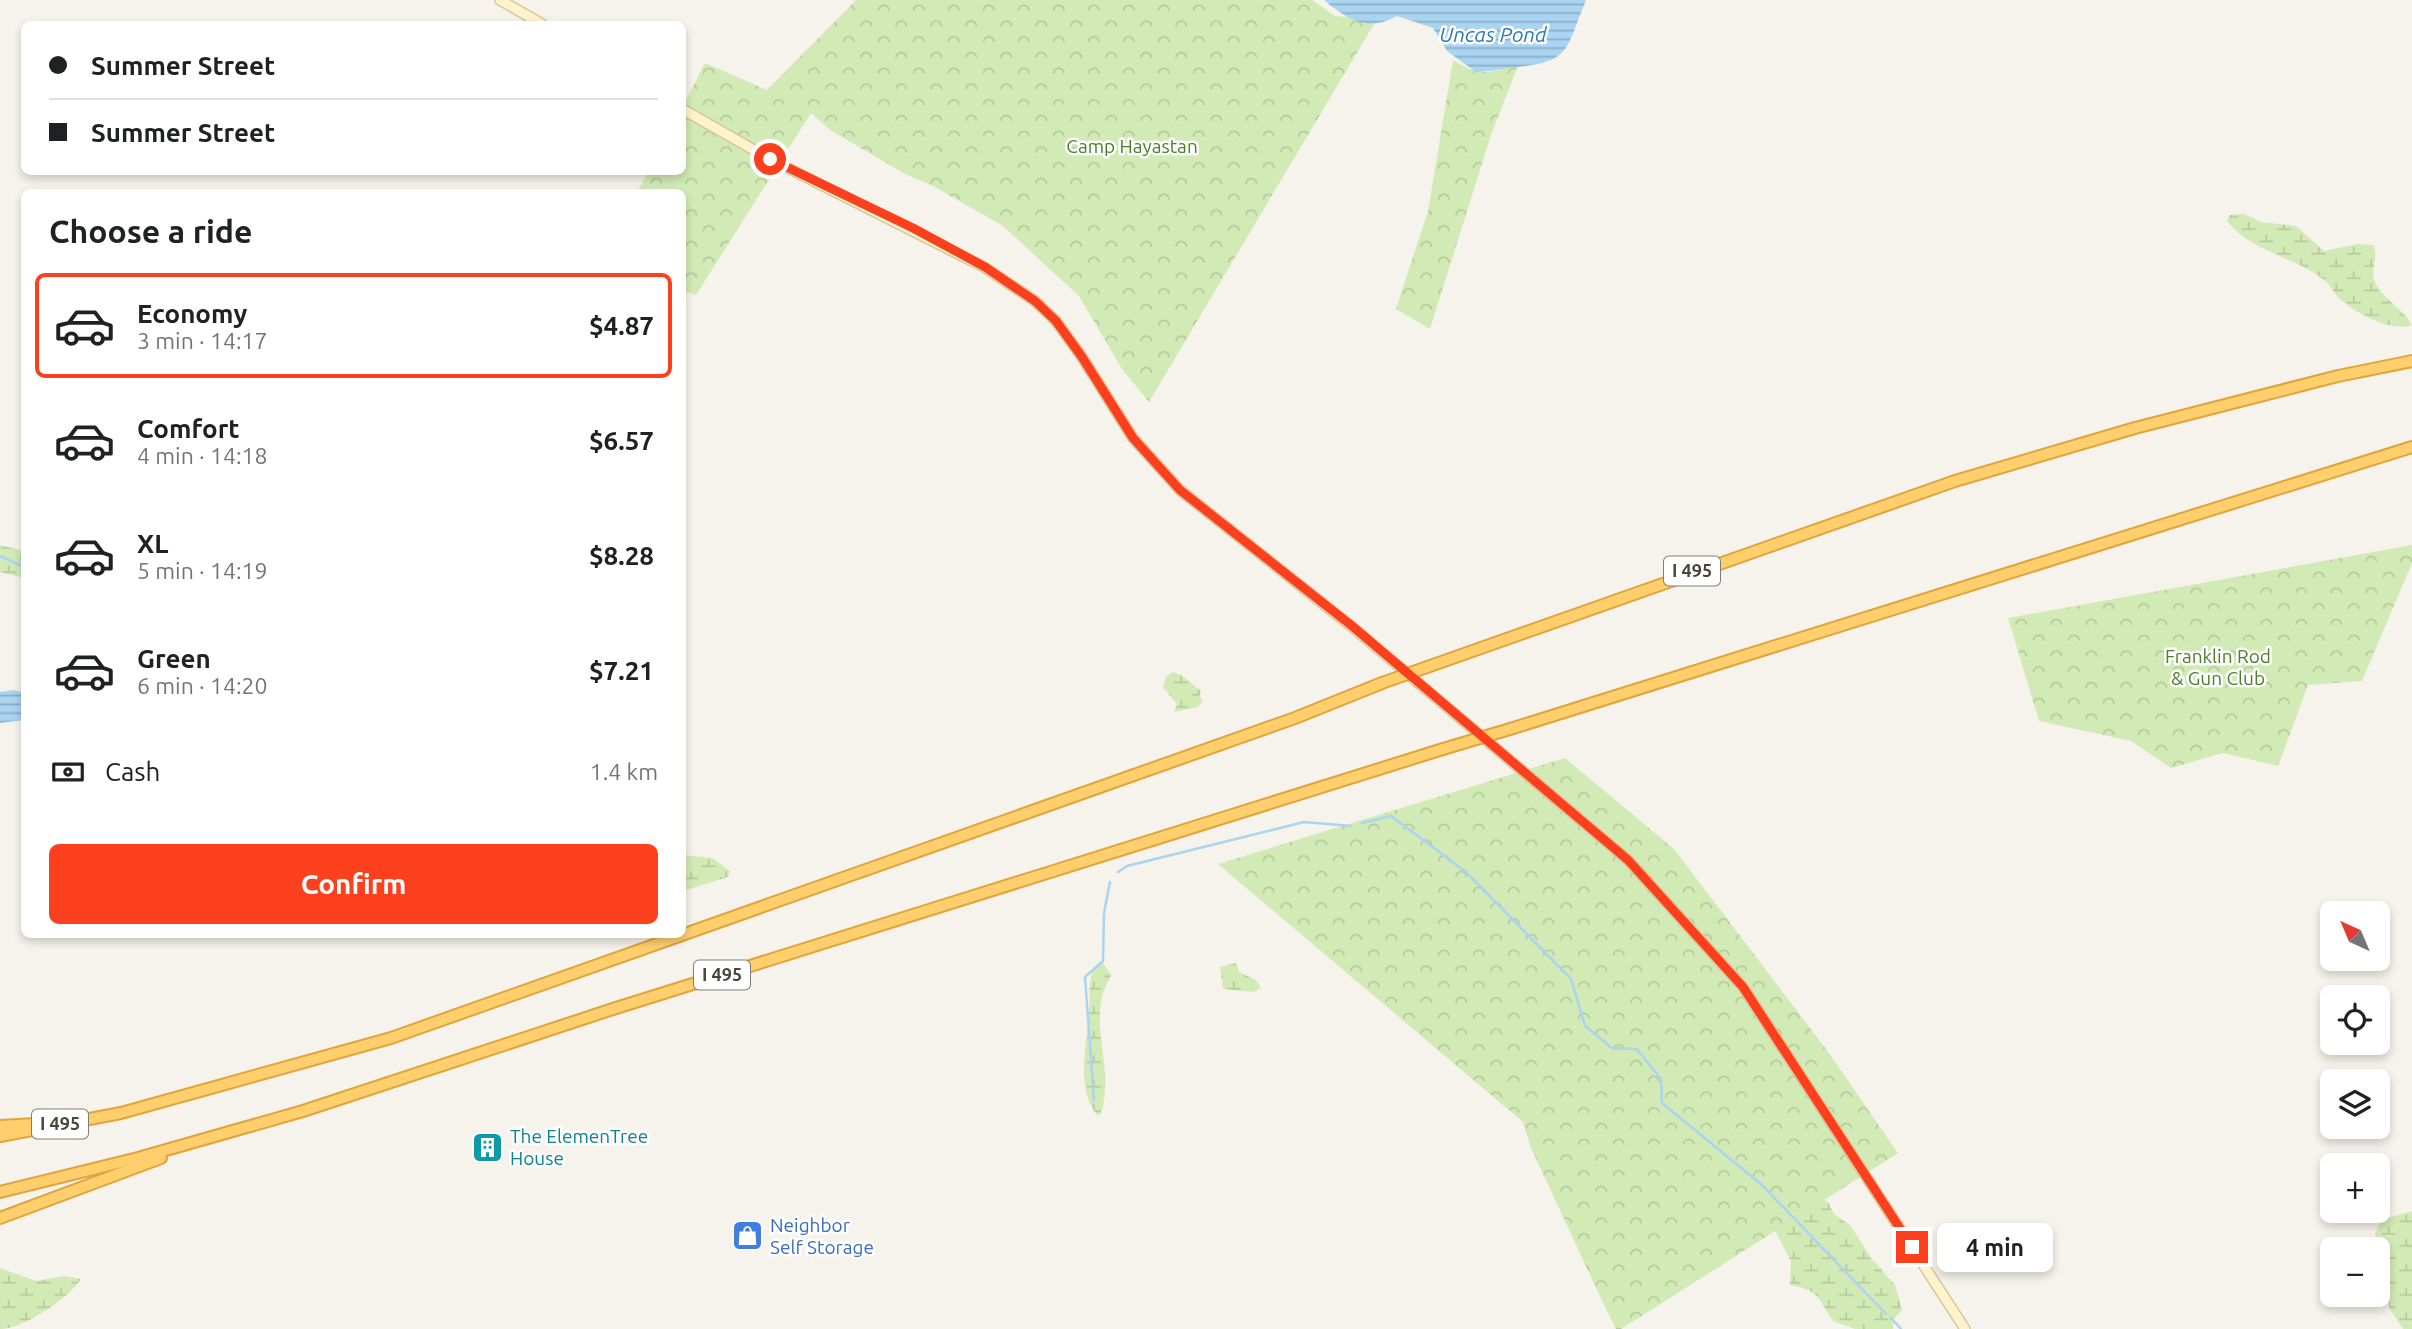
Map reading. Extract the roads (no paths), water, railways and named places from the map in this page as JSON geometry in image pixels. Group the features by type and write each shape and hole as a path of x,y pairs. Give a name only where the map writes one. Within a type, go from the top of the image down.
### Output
{"highway":[{"name":"I 495","path":"686,935 1295,718 1382,683 1955,481 2135,428 2338,376 2412,361"},
{"name":"I 495","path":"0,1192 222,1135 1443,749 2412,447"},
{"name":"I 495","path":"0,1136 121,1113 342,1053 473,1011 678,938"},
{"path":"0,1126 121,1113"},
{"path":"0,1218 222,1135"}],"main road":[{"path":"500,0 537,21"},
{"path":"686,111 770,159 985,267 1035,301 1056,321 1082,357 1133,438 1180,490 1352,626 1628,860 1743,987 1965,1329"}],"water":[{"name":"Uncas Pond","path":"1324,0 1586,0 1569,43 1555,58 1529,66 1476,72 1447,51 1433,28 1397,16 1377,23 1359,22"},
{"path":"0,692 21,692 21,720 0,723"}],"waterway":[{"path":"0,556 21,566"},
{"path":"1362,823 1391,816 1466,872 1571,979 1585,1026 1612,1048 1637,1049 1661,1079 1662,1103 1762,1185 1886,1314"},
{"path":"1118,872 1127,866 1304,822 1351,826"},
{"path":"1094,1100 1085,977 1103,961 1104,913 1110,882"},
{"path":"1891,1318 1901,1329"}],"place":[{"name":"The ElemenTree House","path":"487,1147"},
{"name":"Neighbor Self Storage","path":"747,1236"}],"park label":[{"name":"Camp Hayastan","path":"1132,146"},
{"name":"Franklin Rod & Gun Club","path":"2218,667"}]}
